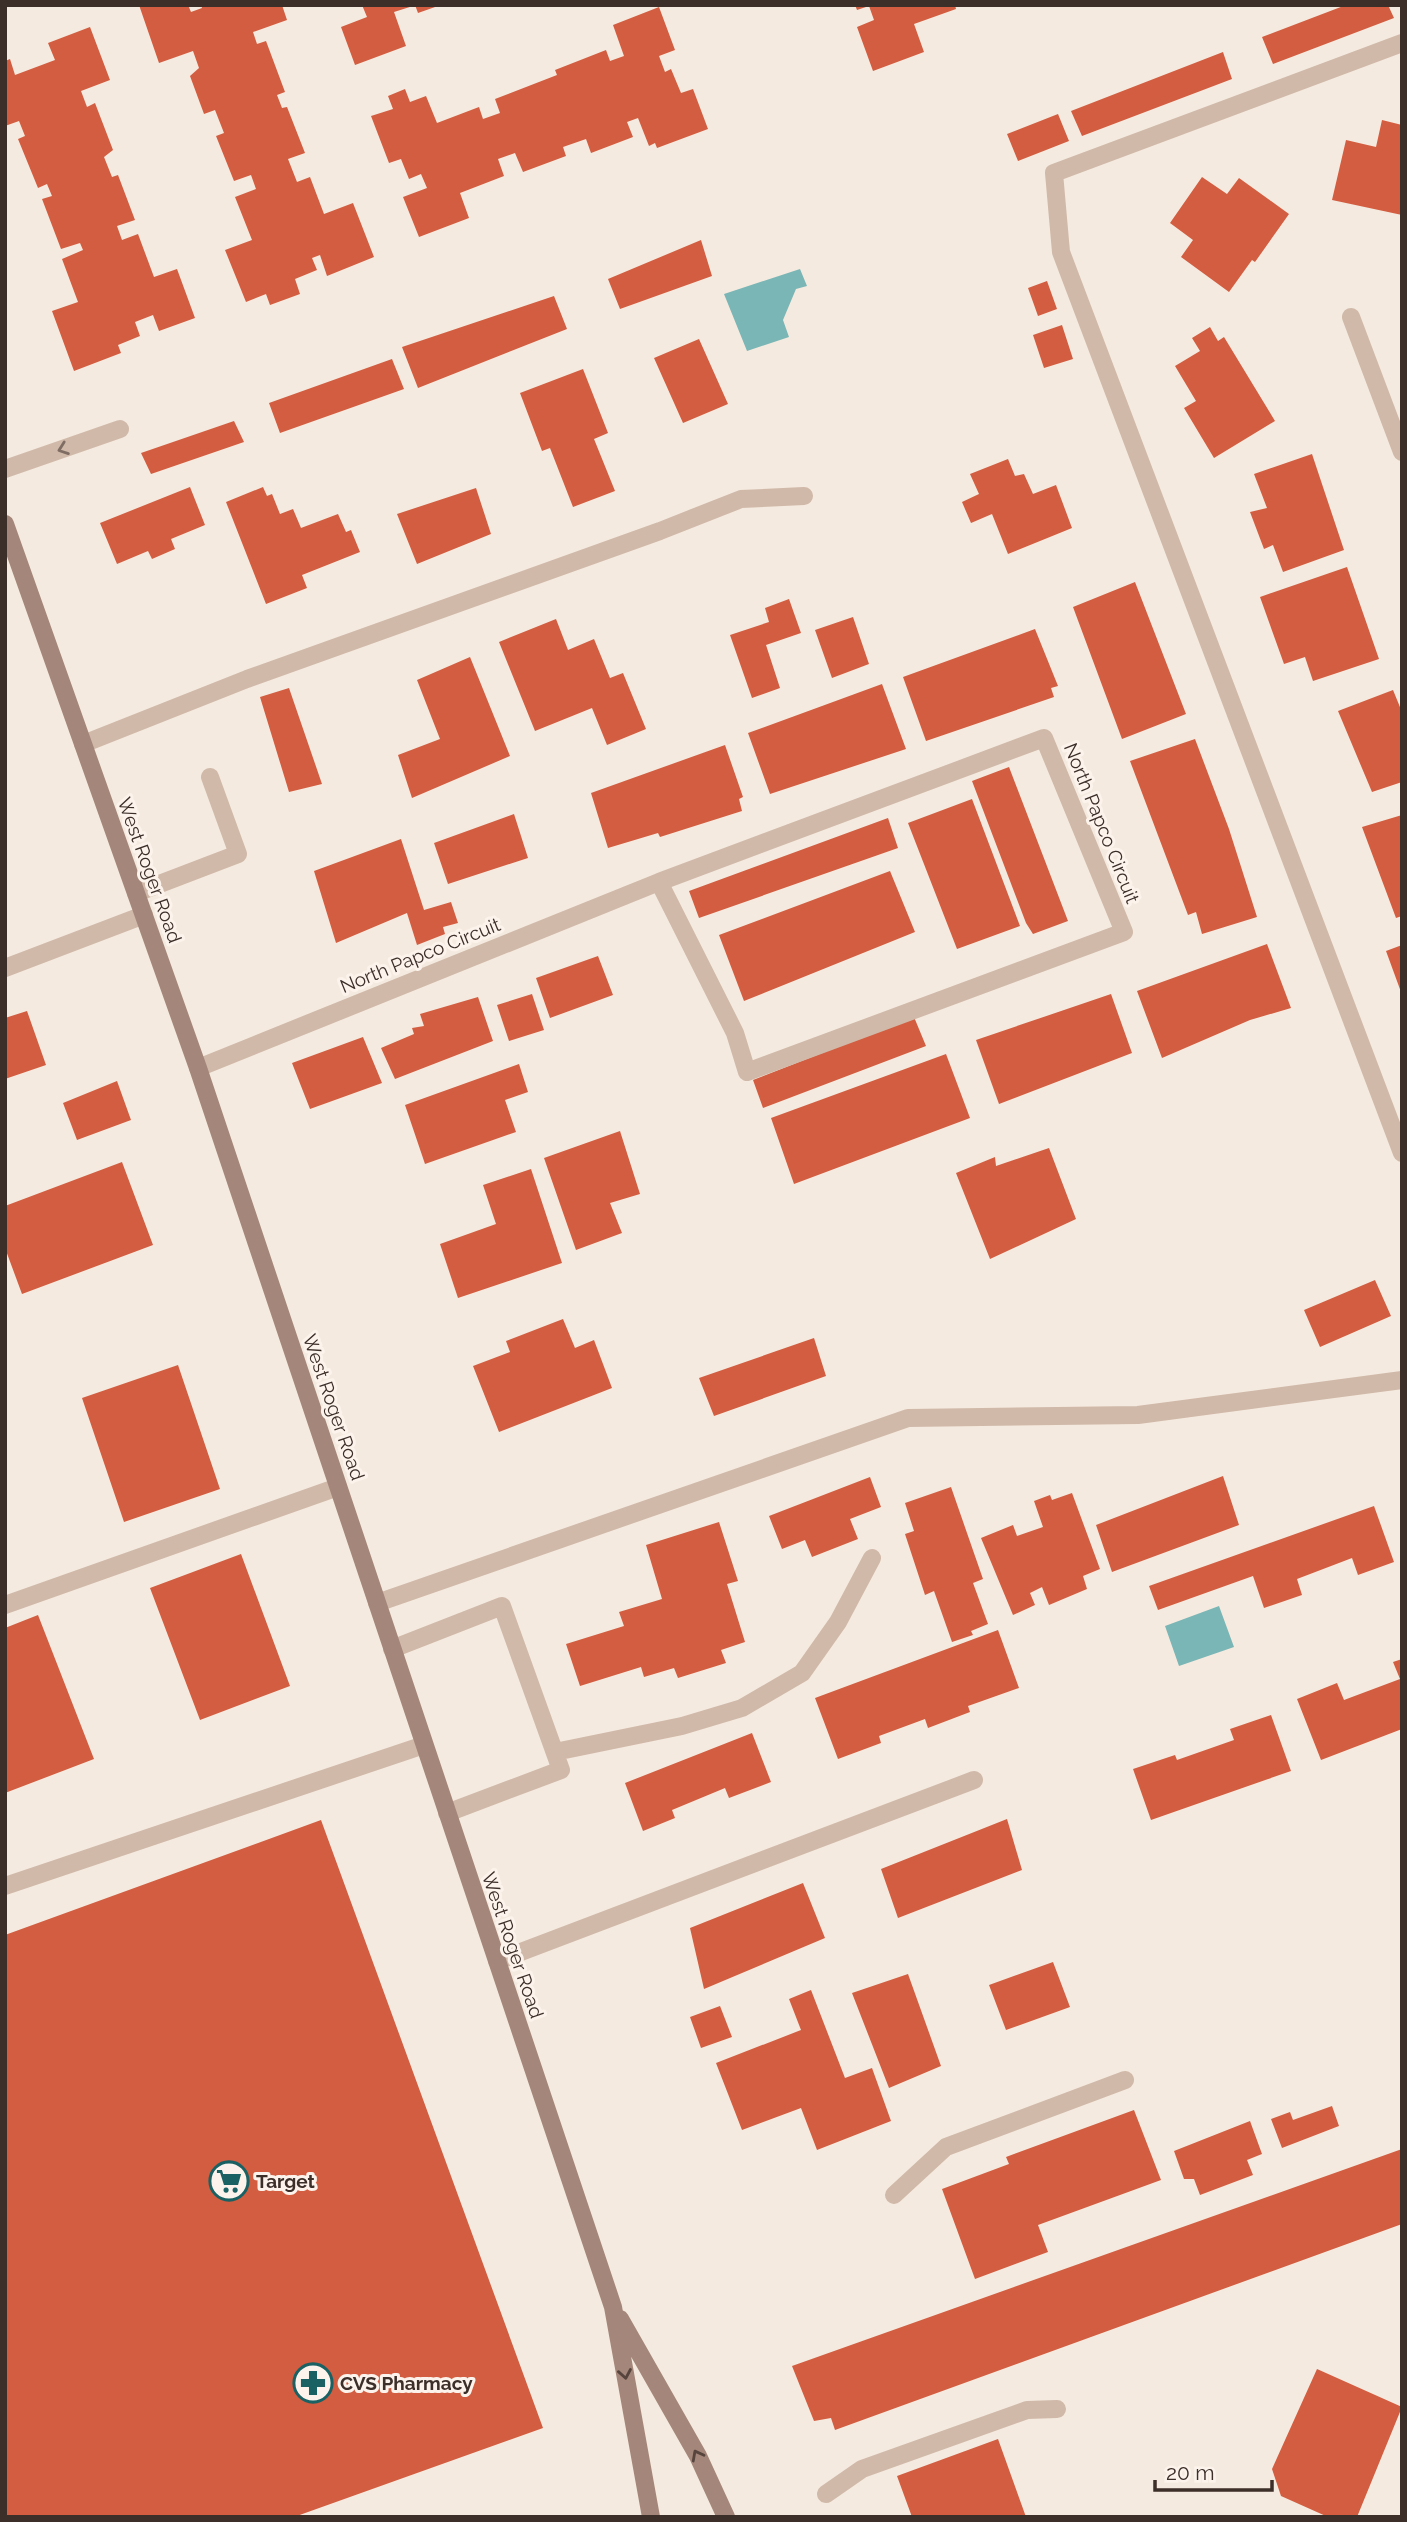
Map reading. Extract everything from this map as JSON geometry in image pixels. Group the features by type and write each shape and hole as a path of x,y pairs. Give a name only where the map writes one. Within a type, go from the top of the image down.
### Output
{"street":[{"path":"1402,43 1054,173 1061,253 1402,1153"},
{"path":"1351,317 1402,452"},
{"path":"5,469 120,429"},
{"path":"83,744 247,679 660,531 741,499 804,496"},
{"name":"West Roger Road","path":"5,524 198,1068 613,2307 651,2517"},
{"name":"North Papco Circuit","path":"198,1068 659,881 1044,738 1124,932 747,1072 735,1033 659,881"},
{"path":"136,893 238,854 210,777"},
{"path":"5,968 144,915"},
{"path":"377,1603 908,1418 1138,1415 1402,1380"},
{"path":"5,1605 338,1488"},
{"path":"555,1752 682,1726 742,1708 802,1672 838,1622 872,1558"},
{"path":"392,1649 502,1606 555,1752 561,1770 447,1813"},
{"path":"5,1886 424,1745"},
{"path":"497,1961 974,1780"},
{"path":"894,2195 946,2147 1125,2080"},
{"name":"West Roger Road","path":"613,2307 698,2456 726,2517"},
{"path":"826,2494 862,2469 1027,2410 1057,2409"}],"water":[{"path":"800,269 807,286 796,289 783,320 789,337 747,351 724,294"},
{"path":"1219,1606 1234,1647 1179,1666 1165,1626"}],"building":[{"path":"139,5 188,5 191,12 202,8 201,5 282,5 287,20 253,32 257,44 266,41 285,92 277,95 282,108 287,107 305,153 288,159 297,182 310,177 324,214 353,203 374,257 327,276 320,255 312,258 317,270 295,279 300,294 270,305 266,294 246,302 225,250 252,240 235,197 256,189 251,175 234,181 216,136 224,133 215,110 204,114 190,76 199,68 193,51 159,63"},
{"path":"362,5 413,6 394,12 406,46 355,65 341,27 367,17"},
{"path":"415,5 438,5 438,6 418,13"},
{"path":"855,5 955,5 956,9 914,24 924,52 873,71 857,27 874,20 869,6 857,10"},
{"path":"1346,5 1388,5 1394,18 1273,64 1262,37"},
{"path":"659,7 675,50 659,56 665,72 671,69 681,93 693,89 708,129 657,148 655,143 649,146 638,118 627,122 633,137 591,153 586,139 563,147 566,156 523,172 515,153 498,159 504,176 460,193 469,218 419,237 403,197 427,188 421,174 409,179 401,159 389,163 371,116 393,109 388,96 405,89 410,102 426,96 437,123 479,107 483,119 500,113 495,99 557,75 555,70 606,50 610,61 624,56 613,25"},
{"path":"90,27 110,80 81,91 87,107 95,103 113,150 104,157 112,177 118,175 135,220 117,226 122,240 138,234 154,277 177,269 195,318 159,331 153,315 135,322 140,336 118,345 121,353 74,371 52,311 78,302 62,259 83,250 80,243 61,249 42,199 52,196 47,184 38,188 18,139 25,136 19,121 5,126 5,61 10,59 15,75 55,60 48,43"},
{"path":"1223,52 1232,79 1082,136 1071,111"},
{"path":"1058,114 1069,141 1018,161 1007,134"},
{"path":"1382,120 1402,125 1402,215 1332,200 1346,140 1376,147"},
{"path":"1202,177 1227,194 1239,178 1289,214 1255,262 1252,260 1229,292 1181,257 1193,240 1170,223"},
{"path":"701,240 712,276 620,309 608,279"},
{"path":"1047,281 1057,309 1038,316 1028,288"},
{"path":"554,296 567,329 418,388 402,347"},
{"path":"1062,325 1073,359 1044,368 1033,335"},
{"path":"1210,327 1218,341 1224,337 1275,421 1214,458 1184,408 1196,401 1175,366 1200,351 1192,338"},
{"path":"699,339 728,404 683,423 654,358"},
{"path":"392,359 404,389 280,433 269,403"},
{"path":"583,369 608,433 594,439 615,491 573,507 550,448 542,451 520,393"},
{"path":"234,421 244,442 151,474 141,453"},
{"path":"1312,454 1344,550 1283,572 1273,545 1264,549 1250,512 1267,508 1254,474"},
{"path":"1008,459 1015,476 1024,474 1033,494 1056,485 1072,528 1008,554 992,514 971,523 962,502 979,494 970,474"},
{"path":"190,487 205,525 171,539 175,549 152,559 148,551 117,564 100,523"},
{"path":"263,487 267,496 272,494 280,514 293,509 301,528 338,514 346,532 351,530 360,552 302,575 307,588 266,604 226,502"},
{"path":"476,488 491,534 417,564 397,514"},
{"path":"1347,567 1379,659 1313,681 1305,657 1284,664 1260,597"},
{"path":"1135,582 1186,714 1122,739 1073,607"},
{"path":"789,599 801,633 766,645 780,688 752,698 730,635 769,622 765,608"},
{"path":"853,617 869,664 832,678 815,630"},
{"path":"556,619 568,650 594,639 610,678 623,673 646,729 607,745 592,708 535,731 499,642"},
{"path":"1035,629 1058,686 1051,688 1054,697 926,741 903,677"},
{"path":"470,657 510,756 412,798 398,755 440,739 417,680"},
{"path":"882,684 906,749 770,794 748,733"},
{"path":"289,688 322,784 289,792 260,697"},
{"path":"1393,690 1402,712 1402,782 1372,792 1338,711"},
{"path":"1195,739 1229,829 1257,917 1202,934 1196,912 1188,915 1130,761"},
{"path":"725,745 743,797 739,799 742,811 660,837 658,833 608,848 591,793"},
{"path":"1009,767 1068,921 1033,934 1026,923 972,781"},
{"path":"972,799 1020,926 957,949 908,823"},
{"path":"514,814 528,858 448,884 434,843"},
{"path":"1402,815 1402,916 1396,918 1362,827"},
{"path":"888,818 898,848 699,918 689,891"},
{"path":"401,839 424,910 451,902 458,923 443,927 445,934 417,945 407,913 336,943 314,871"},
{"path":"890,871 915,932 744,1001 719,935"},
{"path":"1267,944 1291,1008 1250,1020 1162,1058 1137,991"},
{"path":"1402,945 1402,992 1401,992 1386,951"},
{"path":"598,956 613,995 550,1018 536,978"},
{"path":"532,994 544,1030 509,1041 497,1005"},
{"path":"1111,994 1132,1053 999,1104 976,1040"},
{"path":"478,997 493,1041 395,1079 381,1048 414,1034 412,1028 424,1026 420,1014"},
{"path":"27,1011 46,1065 5,1079 5,1018"},
{"path":"914,1017 926,1046 763,1108 753,1080"},
{"path":"363,1037 382,1083 310,1109 292,1063"},
{"path":"946,1054 970,1118 794,1184 771,1118"},
{"path":"519,1064 528,1092 505,1100 516,1132 425,1164 405,1105"},
{"path":"117,1081 131,1120 77,1140 63,1103"},
{"path":"620,1131 640,1194 610,1203 622,1233 576,1250 544,1158"},
{"path":"1049,1148 1076,1219 990,1259 956,1173 995,1157 996,1166"},
{"path":"122,1162 153,1245 22,1294 5,1248 5,1206"},
{"path":"531,1169 562,1263 458,1298 440,1244 496,1224 483,1185"},
{"path":"1375,1280 1391,1316 1320,1347 1304,1310"},
{"path":"563,1319 575,1348 594,1340 612,1388 499,1432 473,1366 510,1352 506,1341"},
{"path":"814,1338 826,1376 714,1416 699,1378"},
{"path":"178,1365 220,1489 124,1522 82,1398"},
{"path":"1223,1476 1239,1525 1112,1572 1096,1525"},
{"path":"870,1477 881,1507 850,1519 858,1539 812,1557 805,1540 782,1549 769,1516"},
{"path":"951,1487 983,1579 973,1583 988,1624 971,1631 973,1635 952,1642 934,1591 925,1595 905,1534 914,1531 905,1503"},
{"path":"1072,1493 1100,1569 1083,1576 1087,1589 1049,1605 1042,1587 1030,1593 1035,1605 1013,1615 981,1538 1013,1525 1017,1536 1043,1527 1034,1501 1050,1495 1052,1500"},
{"path":"1374,1506 1394,1562 1358,1575 1352,1558 1297,1579 1302,1595 1264,1608 1253,1576 1158,1610 1149,1586"},
{"path":"719,1522 738,1581 727,1584 745,1642 721,1650 726,1663 678,1678 674,1668 644,1677 641,1667 580,1686 566,1644 624,1626 619,1612 662,1599 646,1545"},
{"path":"241,1554 290,1686 200,1720 150,1588"},
{"path":"38,1615 94,1759 5,1793 5,1628"},
{"path":"998,1630 1019,1688 968,1706 970,1712 928,1728 925,1719 879,1736 881,1743 838,1759 815,1698"},
{"path":"1402,1659 1402,1729 1321,1760 1297,1699 1337,1683 1344,1700 1400,1679 1393,1662"},
{"path":"1271,1715 1291,1771 1151,1820 1133,1769 1175,1755 1177,1760 1234,1740 1230,1729"},
{"path":"752,1733 771,1782 729,1798 725,1788 672,1810 675,1818 643,1831 625,1783"},
{"path":"1007,1819 1022,1870 898,1918 881,1869"},
{"name":"Target","path":"321,1820 543,2428 294,2517 5,2517 5,1935"},
{"path":"803,1883 825,1938 704,1989 690,1928"},
{"path":"1053,1962 1070,2007 1006,2030 989,1985"},
{"path":"908,1974 941,2066 889,2088 852,1993"},
{"path":"811,1990 845,2078 872,2068 891,2121 817,2150 801,2108 742,2130 716,2063 801,2030 789,1999"},
{"path":"720,2006 732,2037 701,2048 690,2017"},
{"path":"1332,2106 1339,2126 1282,2148 1271,2119 1290,2112 1293,2120"},
{"path":"1134,2110 1161,2180 1038,2225 1048,2252 975,2279 942,2189 1009,2164 1006,2157"},
{"path":"1250,2121 1262,2154 1247,2160 1253,2175 1200,2195 1194,2179 1184,2179 1174,2151"},
{"path":"1402,2149 1402,2224 835,2430 831,2418 814,2421 792,2366"},
{"path":"1317,2369 1402,2407 1357,2517 1328,2517 1281,2496 1272,2469"},
{"path":"998,2439 1026,2517 912,2517 897,2476"}],"place":[{"name":"Target","path":"229,2181"},
{"name":"CVS Pharmacy","path":"313,2383"}]}
